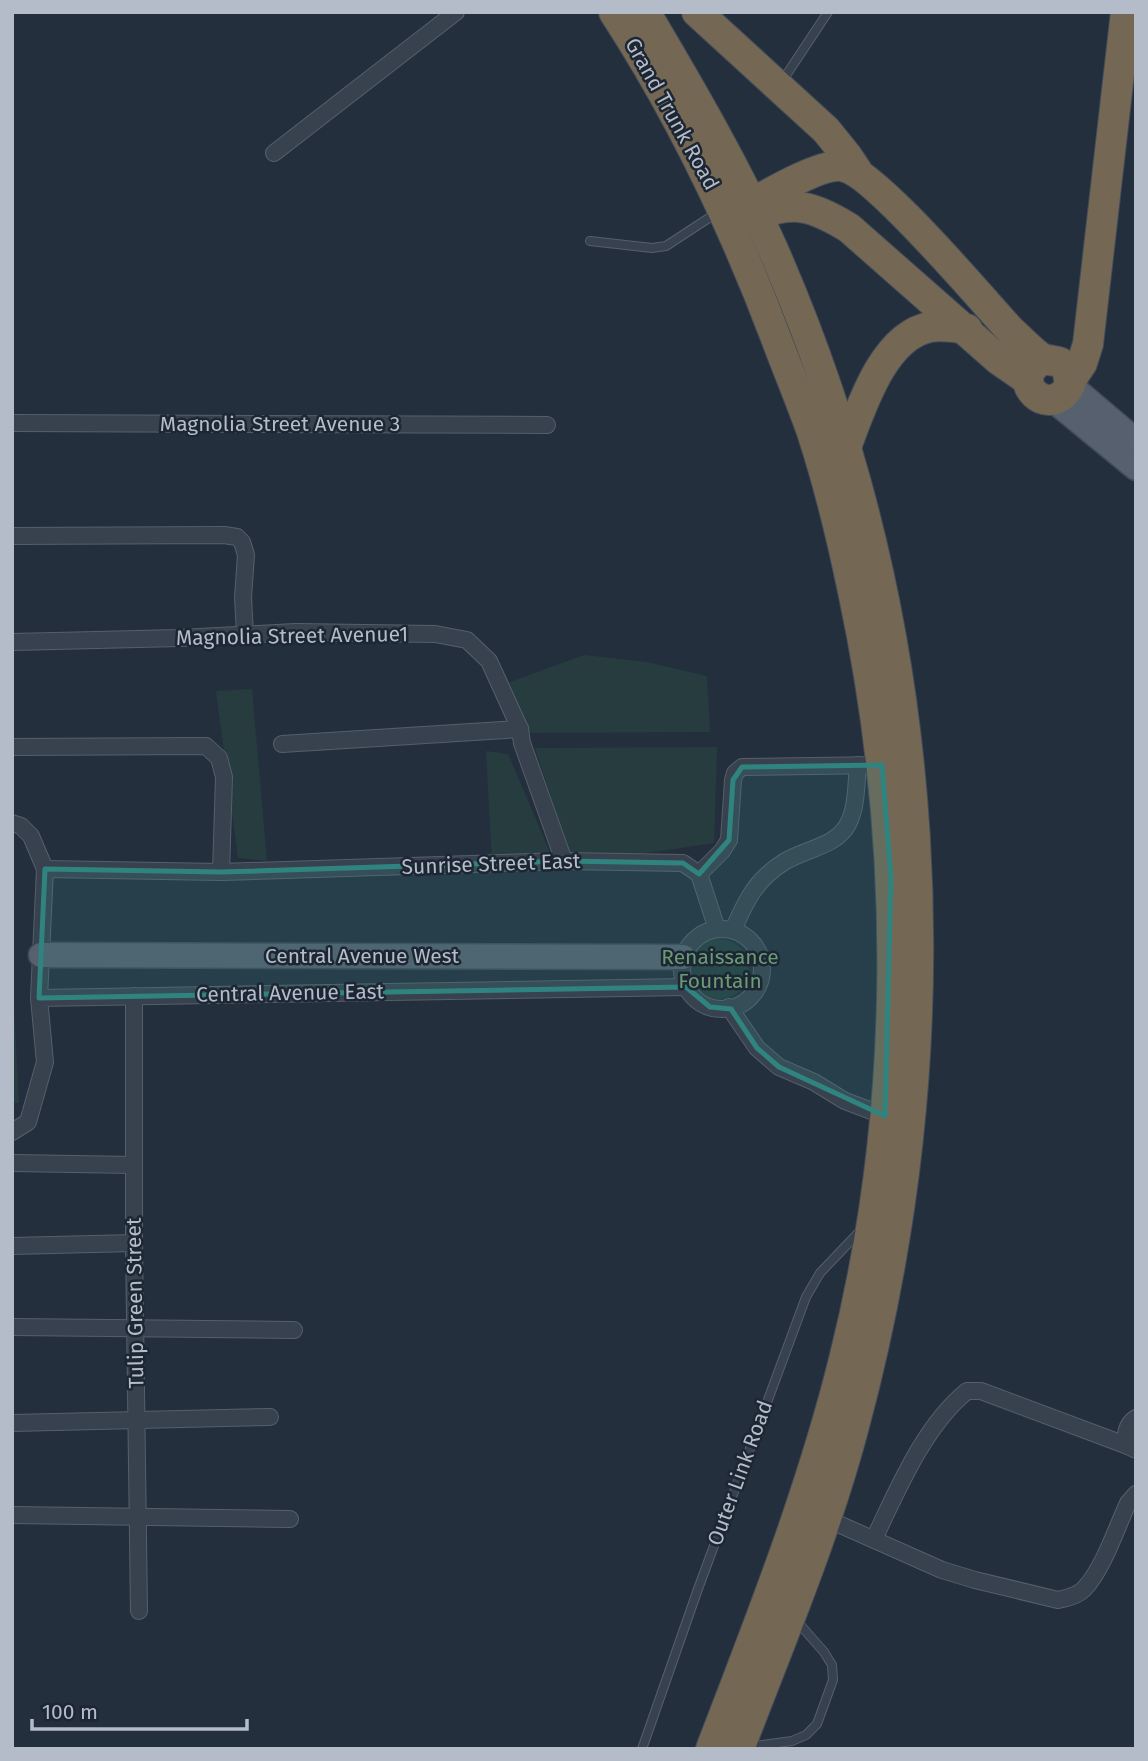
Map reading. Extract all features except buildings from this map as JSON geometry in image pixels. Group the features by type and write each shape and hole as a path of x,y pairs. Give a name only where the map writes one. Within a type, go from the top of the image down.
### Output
{"highway":[{"name":"Grand Trunk Road","path":"614,12 649,66 694,149 738,215"},
{"path":"645,12 701,107 738,215 763,303 812,434 839,530 869,663 870,765 891,878 891,1030 885,1116 873,1218 844,1360 822,1440 776,1578 711,1749"},
{"path":"697,12 825,130 857,171 898,209 1019,338 1041,366"},
{"path":"1091,321 1041,366 1030,389 1036,396 1044,400 1064,389 1077,373 1086,354 1091,321 1126,88 1126,12"},
{"path":"738,215 803,177 835,165 857,171"},
{"path":"738,215 797,206 831,217 849,228 967,329 999,360 1041,366"},
{"path":"774,253 781,233 797,206"},
{"path":"738,215 774,253 846,447 870,532 897,659 914,794 919,954 911,1115 898,1222 861,1401 825,1518 739,1749"},
{"path":"846,447 881,366 893,350 910,335 927,328 945,326 967,329"}],"main road":[{"path":"1064,389 1136,441"},
{"path":"1064,389 1136,468"},
{"name":"Central Avenue West","path":"41,955 683,957"}],"street":[{"path":"274,153 456,12"},
{"name":"Magnolia Street Avenue 3","path":"12,423 547,425"},
{"path":"12,536 237,537 242,541 246,555 243,597 245,635"},
{"name":"Magnolia Street Avenue1","path":"12,642 295,632 435,634 467,640 489,661 520,729 522,743 564,861"},
{"path":"282,744 520,729"},
{"path":"12,747 206,746 219,758 224,777 221,872"},
{"path":"870,765 848,826 839,837 784,861 757,884 725,930 699,874 729,840 735,773 740,768 870,765"},
{"path":"12,823 21,826 31,836 45,869 39,998 45,1062 28,1122 12,1132"},
{"name":"Sunrise Street East","path":"45,869 221,872 564,861 682,863 699,874"},
{"path":"725,930 747,938 757,950 761,965 760,980 753,994 741,1004 710,1007 696,1000 686,987 682,972 683,957 691,943 703,933 725,930"},
{"name":"Central Avenue East","path":"39,998 686,987"},
{"name":"Tulip Green Street","path":"134,996 139,1611"},
{"path":"729,1007 757,1048 779,1067 814,1082 845,1101 885,1116"},
{"path":"12,1163 134,1165"},
{"path":"12,1247 134,1244"},
{"path":"12,1327 294,1329"},
{"path":"874,1539 906,1472 936,1426 967,1391 981,1391 1132,1448"},
{"path":"12,1423 270,1417"},
{"path":"1132,1448 1125,1435 1129,1424 1136,1418"},
{"path":"825,1518 942,1570 1058,1600 1083,1591 1096,1573 1128,1503 1136,1494"},
{"path":"12,1515 290,1519"}],"lane":[{"path":"778,87 828,12"},
{"path":"590,241 652,248 666,246 738,215"},
{"name":"Outer Link Road","path":"642,1749 698,1588 806,1297 820,1273 873,1218"},
{"path":"739,1749 792,1741 806,1735 817,1724 833,1680 832,1665 791,1614"}],"highlighted area":[{"path":"882,765 891,878 885,1116 779,1067 757,1048 731,1009 710,1007 686,987 39,998 45,869 221,872 564,861 683,863 699,874 729,840 733,780 742,767"}],"green space":[{"path":"584,655 647,662 707,676 710,732 508,733 507,683"},
{"path":"252,689 267,861 238,858 216,691"},
{"path":"717,747 714,843 573,864 535,748"},
{"path":"486,751 508,754 553,859 492,863"},
{"name":"Renaissance Fountain","path":"719,939 740,948 749,969 740,990 719,999 698,990 689,969 698,948"},
{"path":"12,968 19,1103 12,1103"}]}
